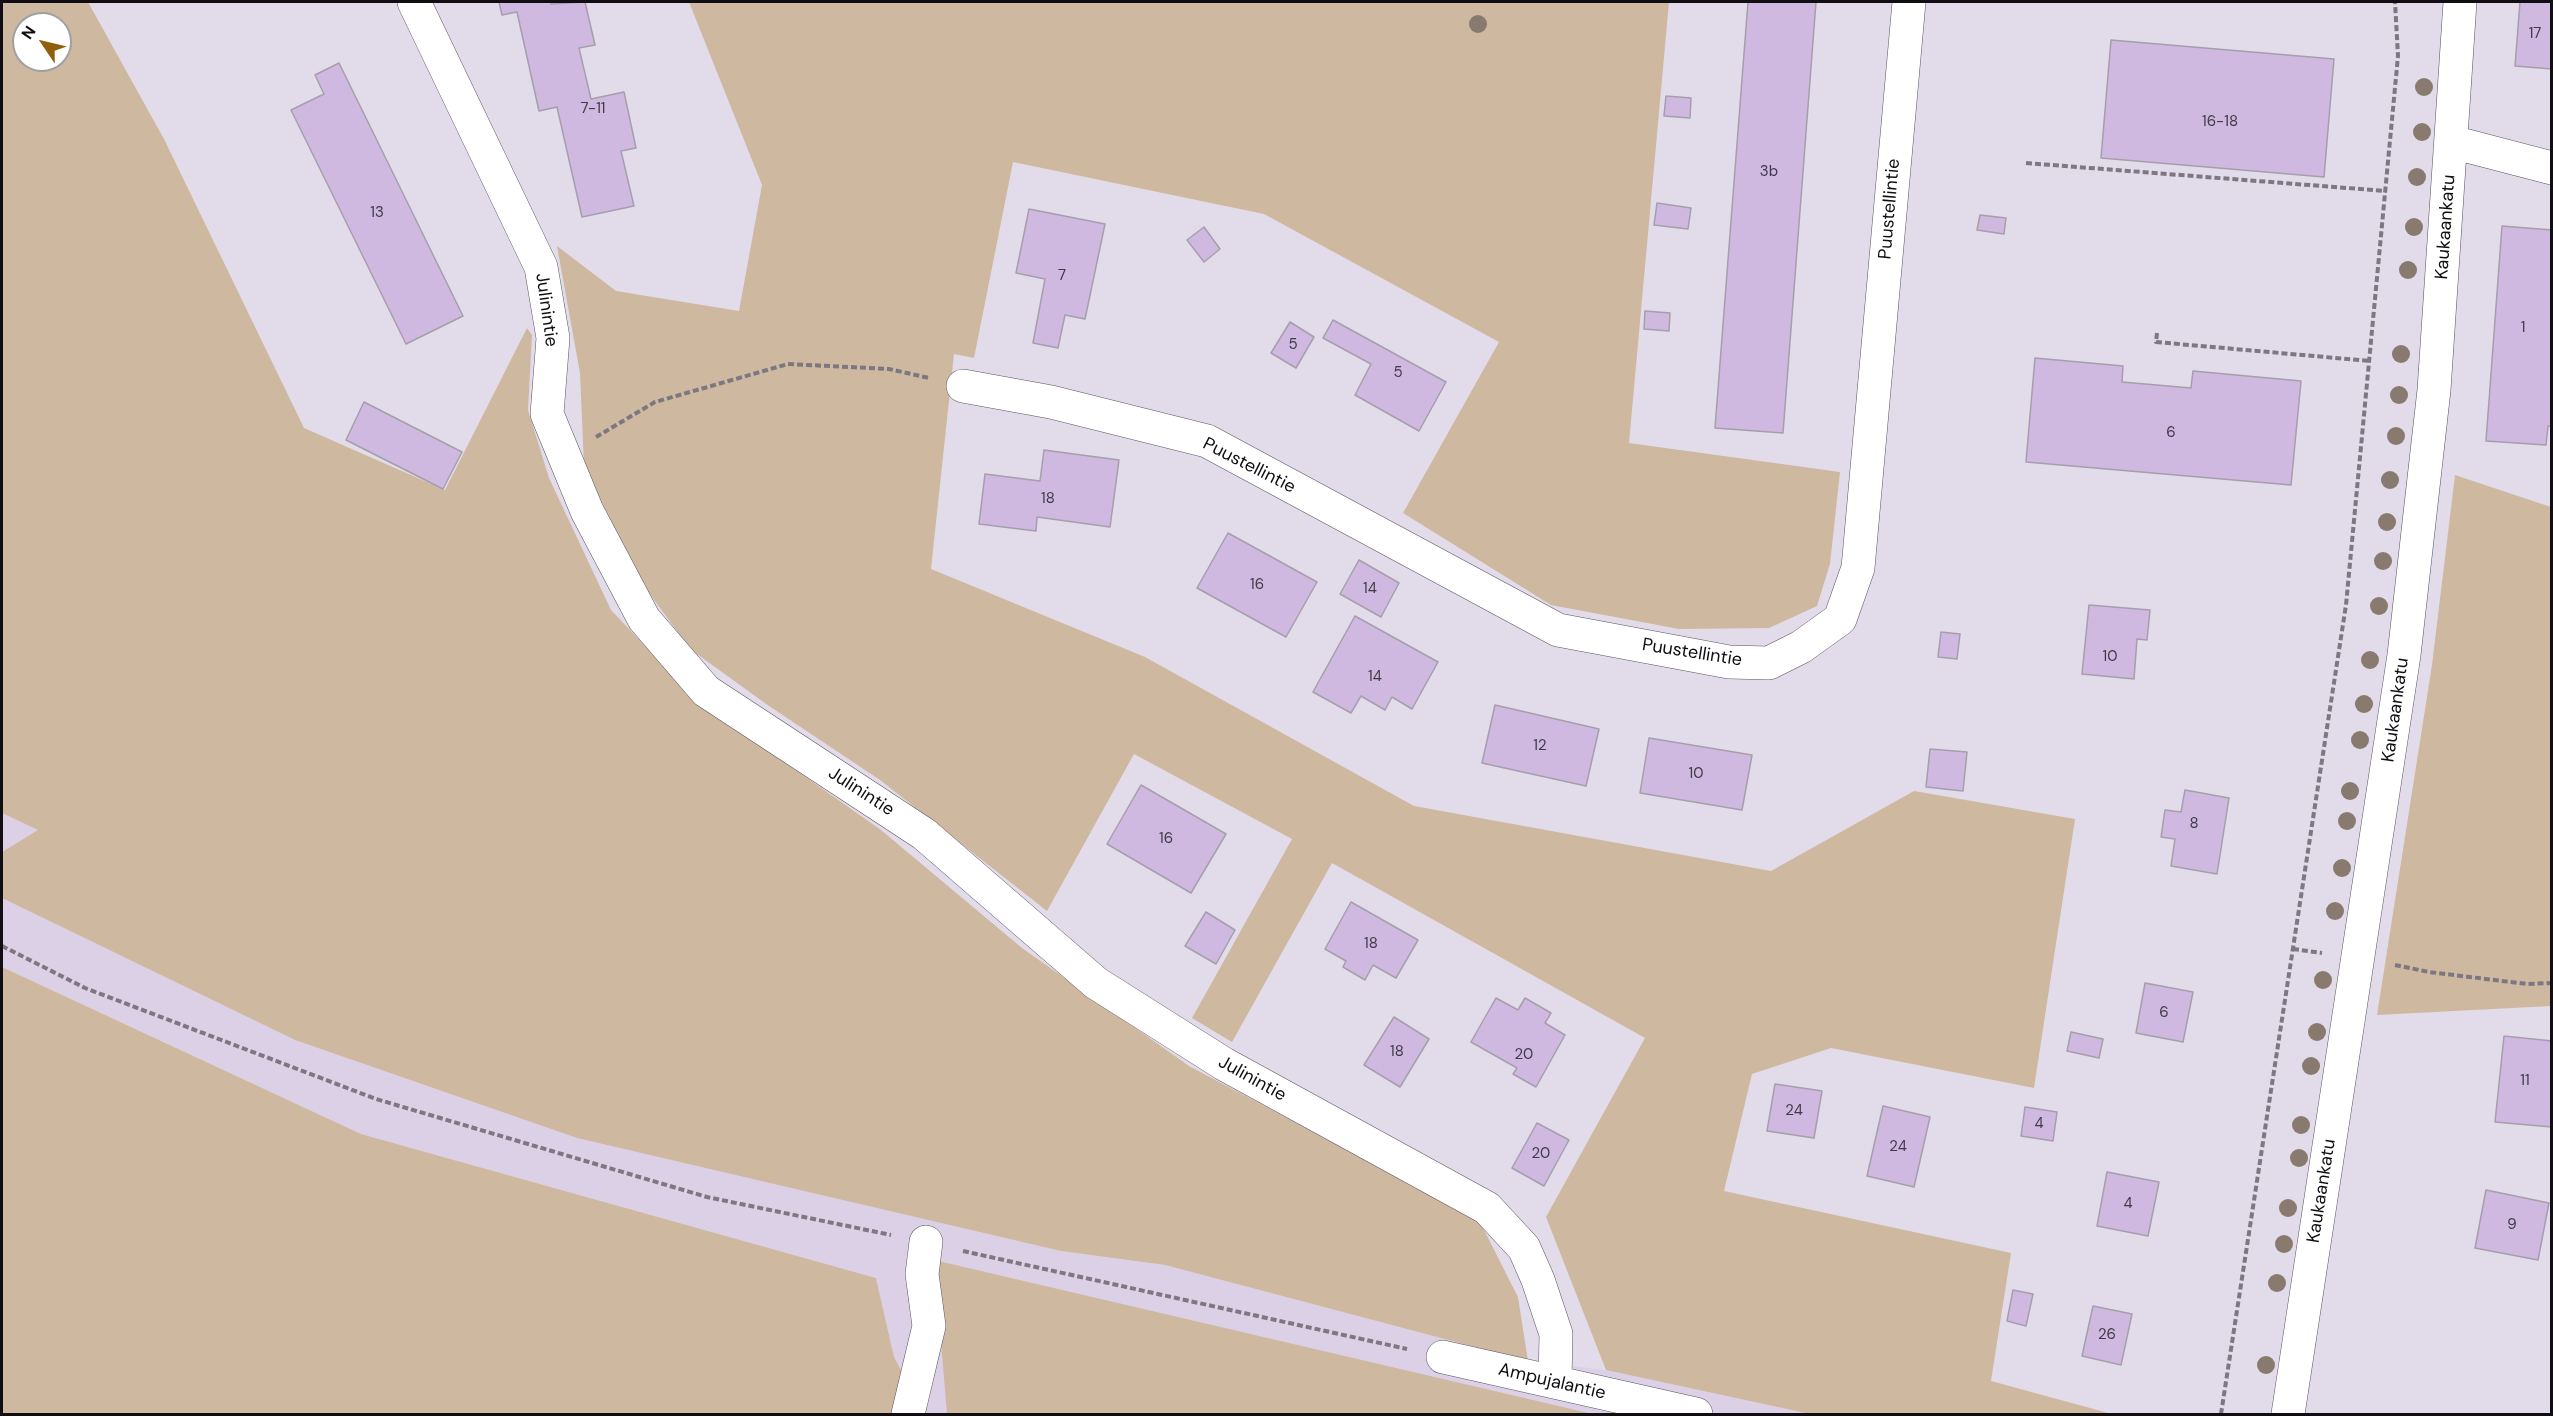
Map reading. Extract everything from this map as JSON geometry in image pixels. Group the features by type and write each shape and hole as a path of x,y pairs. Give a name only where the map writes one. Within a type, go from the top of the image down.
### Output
{"street":[{"name":"Julinintie","path":"414,2 540,267 553,338 548,414 587,511 644,619 706,691 924,834 1096,983 1224,1064 1487,1208 1524,1248 1538,1280 1556,1334 1555,1382"},
{"name":"Puustellintie","path":"963,386 1051,402 1207,441 1558,630 1729,662 1769,663 1801,647 1840,619 1858,568 1909,2"},
{"name":"Kaukaankatu","path":"2288,1414 2400,687 2434,390 2460,2"},
{"path":"2452,142 2552,168"},
{"path":"908,1414 929,1326 922,1274 926,1242"},
{"name":"Ampujalantie","path":"1443,1357 1696,1414"}],"path":[{"path":"2221,1414 2346,604 2398,56 2395,2"},
{"path":"2026,163 2386,190"},
{"path":"2157,333 2156,342 2370,361"},
{"path":"564,456 655,402 788,364 889,369 963,386"},
{"path":"2,946 85,988 376,1099 707,1197 926,1242 1443,1357"},
{"path":"2293,949 2359,958 2429,972 2527,984 2552,983"}],"shaded area":[{"path":"2,2 88,2 164,139 304,428 445,490 527,328 532,335 528,410 549,478 611,610 696,700 881,830 1022,948 1189,1066 1479,1220 1518,1297 1528,1361 1165,1265 1061,1251 577,1138 295,1040 2,898 2,852 38,830 2,813"},
{"path":"689,2 1669,2 1629,443 1840,472 1830,564 1817,606 1769,628 1679,629 1551,605 1403,513 1499,342 1264,214 1013,162 974,358 954,354 931,569 1145,657 1414,806 1771,871 1914,791 2075,819 2034,1088 1831,1048 1752,1074 1724,1191 2011,1253 1991,1381 2112,1414 1810,1414 1606,1370 1546,1217 1645,1038 1332,863 1232,1042 1192,1018 1292,839 1134,754 1047,911 880,780 769,706 690,649 641,582 584,466 580,373 557,246 616,291 739,311 762,185"},
{"path":"2455,475 2551,507 2551,1006 2377,1015 2432,665"},
{"path":"2,813 39,830 2,852"},
{"path":"2,898 295,1040 577,1138 1061,1251 1165,1265 1528,1361 1606,1370 1810,1414 1593,1414 935,1261 947,1414 924,1414 894,1357 876,1278 361,1134 2,967"},
{"path":"2,967 361,1134 876,1278 894,1357 924,1414 2,1414"},
{"path":"934,1260 1593,1414 947,1414"}],"building":[{"path":"499,2 551,2 551,4 585,2 595,45 579,48 591,99 624,92 636,148 621,151 634,206 582,217 557,107 539,111 517,12 502,15"},
{"path":"1748,2 1816,2 1783,433 1715,428"},
{"path":"2520,2 2552,2 2552,69 2515,66"},
{"path":"2111,40 2334,59 2324,177 2101,158"},
{"path":"339,63 463,316 406,344 291,110 324,94 315,75"},
{"path":"1666,96 1691,98 1690,118 1664,116"},
{"path":"1657,203 1691,208 1688,229 1654,225"},
{"path":"1029,209 1105,224 1085,319 1065,315 1058,348 1033,343 1045,279 1016,273"},
{"path":"1980,215 2006,218 2004,234 1977,230"},
{"path":"2502,226 2552,230 2552,426 2548,426 2546,445 2486,441"},
{"path":"1204,227 1220,249 1204,262 1187,240"},
{"path":"1645,311 1670,313 1669,331 1644,329"},
{"path":"1333,320 1446,382 1419,431 1355,395 1371,364 1323,338"},
{"path":"1290,322 1314,337 1296,368 1271,353"},
{"path":"2035,358 2123,366 2122,382 2191,388 2193,371 2301,381 2291,485 2026,462"},
{"path":"364,402 462,452 443,489 346,440"},
{"path":"1044,450 1119,460 1110,527 1037,517 1036,531 979,524 985,474 1040,481"},
{"path":"1228,533 1317,582 1286,637 1197,588"},
{"path":"1359,560 1399,583 1381,617 1340,594"},
{"path":"2089,605 2150,610 2147,640 2137,639 2134,679 2082,674"},
{"path":"1355,616 1438,662 1412,709 1392,697 1385,710 1361,696 1351,713 1313,692"},
{"path":"1941,632 1960,634 1957,659 1938,657"},
{"path":"1495,705 1599,729 1586,786 1482,763"},
{"path":"1649,738 1752,755 1742,810 1640,793"},
{"path":"1930,749 1967,752 1963,791 1926,787"},
{"path":"1141,785 1226,834 1191,893 1107,844"},
{"path":"2185,790 2229,798 2217,874 2171,866 2175,839 2161,837 2165,810 2181,812"},
{"path":"1351,902 1418,940 1396,978 1373,965 1365,980 1343,967 1346,961 1325,949"},
{"path":"1206,912 1235,930 1216,964 1185,946"},
{"path":"2145,983 2193,992 2183,1042 2136,1033"},
{"path":"1496,998 1518,1010 1525,998 1551,1013 1545,1023 1565,1035 1536,1087 1513,1074 1517,1068 1471,1042"},
{"path":"1394,1017 1429,1039 1400,1087 1364,1065"},
{"path":"2071,1032 2103,1039 2099,1058 2067,1051"},
{"path":"2504,1036 2552,1041 2552,1127 2495,1122"},
{"path":"1775,1084 1822,1091 1814,1138 1767,1131"},
{"path":"1883,1106 1930,1117 1914,1187 1867,1176"},
{"path":"2025,1107 2057,1112 2053,1141 2021,1136"},
{"path":"1537,1123 1569,1140 1544,1186 1512,1168"},
{"path":"2107,1172 2159,1182 2148,1236 2097,1226"},
{"path":"2486,1190 2549,1203 2538,1260 2475,1248"},
{"path":"2013,1290 2033,1294 2026,1326 2007,1321"},
{"path":"2093,1306 2132,1314 2121,1365 2082,1356"}]}
